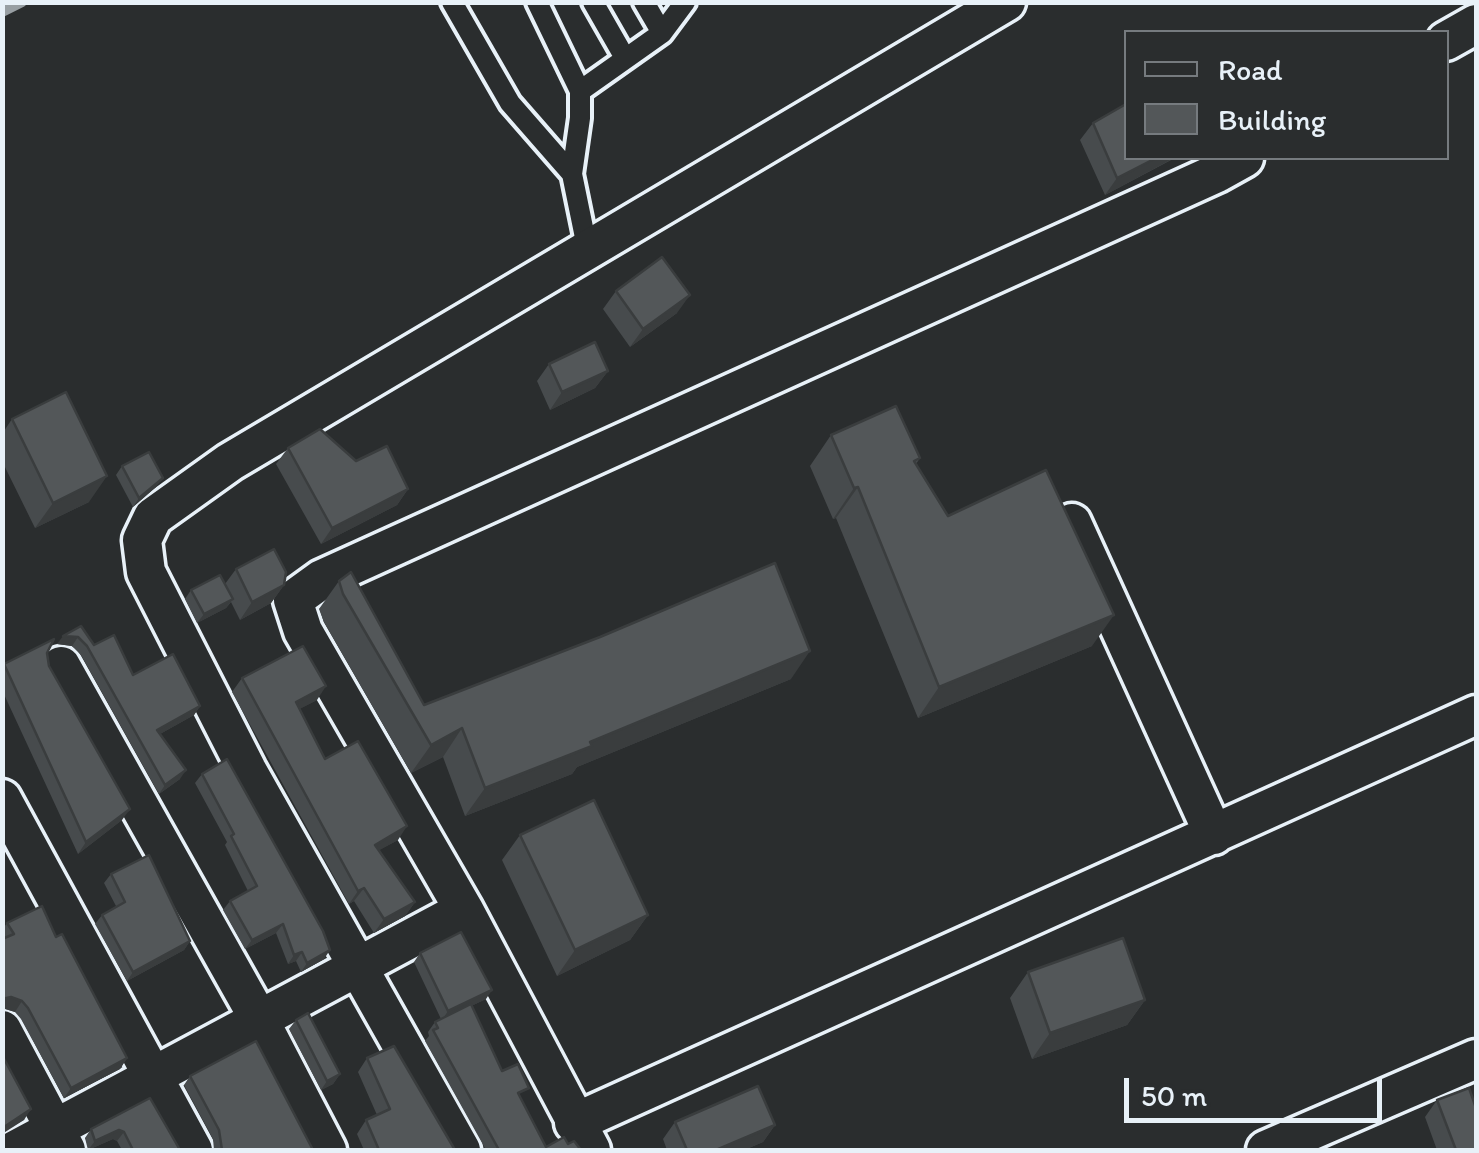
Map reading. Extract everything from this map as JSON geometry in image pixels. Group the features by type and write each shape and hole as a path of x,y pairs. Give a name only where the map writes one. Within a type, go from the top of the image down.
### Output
{"street":[{"path":"462,1150 247,770 146,572 142,540 154,517 230,462 1006,2"},
{"path":"1449,40 1476,24"},
{"path":"1240,160 322,579 292,600 303,631 464,910 583,1136 1214,835 1476,716"},
{"path":"1072,523 1214,835"},
{"path":"61,666 328,1150"},
{"path":"2,798 193,1150"},
{"path":"15,1150 60,1139 155,1076 464,910"},
{"path":"2,1030 60,1139"},
{"path":"1266,1150 1476,1060"}],"lane":[{"path":"452,2 510,103 572,174"},
{"path":"537,2 580,91 572,174 588,252"},
{"path":"594,2 626,58"},
{"path":"644,2 662,33"},
{"path":"580,91 662,33 685,2"}],"building":[{"path":"1124,105 1124,160 1152,160 1117,178 1093,123"},
{"path":"662,257 690,295 643,329 616,291"},
{"path":"595,342 608,371 562,392 549,364"},
{"path":"66,392 107,476 53,503 12,419"},
{"path":"896,406 920,458 914,461 948,516 1046,470 1114,615 939,687 858,487 854,488 831,435"},
{"path":"320,429 356,461 387,446 408,489 332,528 288,448"},
{"path":"149,452 163,478 139,498 122,466"},
{"path":"274,549 286,572 284,585 252,602 236,569"},
{"path":"775,563 810,651 485,788 462,728 431,745 339,581 351,572 424,705"},
{"path":"220,575 233,599 204,614 191,590"},
{"path":"81,626 94,645 114,635 133,675 173,654 200,706 157,730 186,770 165,785 87,646 78,637 63,636"},
{"path":"54,639 47,653 49,666 130,809 86,842 4,664"},
{"path":"303,646 326,686 296,702 325,759 358,741 407,826 375,845 415,902 384,919 364,888 358,891 242,678"},
{"path":"227,759 323,931 330,950 307,963 302,952 294,955 283,924 252,940 230,901 257,886 202,774"},
{"path":"594,800 648,915 575,950 520,835"},
{"path":"149,855 190,941 133,972 102,915 125,902 111,874"},
{"path":"42,906 56,937 62,934 127,1058 71,1088 28,1008 11,997 2,999 2,939 14,934 7,923"},
{"path":"461,932 492,990 448,1011 420,953"},
{"path":"1123,938 1145,1000 1050,1033 1028,972"},
{"path":"471,1004 502,1071 518,1064 529,1088 518,1093 546,1147 564,1137 568,1144 574,1141 581,1150 499,1150 433,1030 438,1028 435,1022"},
{"path":"308,1013 340,1074 327,1081 296,1020"},
{"path":"256,1041 313,1150 222,1150 219,1130 190,1076"},
{"path":"394,1046 455,1150 379,1150 366,1120 390,1109 367,1058"},
{"path":"2,1055 31,1109 4,1127 2,1124"},
{"path":"758,1086 775,1125 716,1150 687,1150 675,1122"},
{"path":"1469,1088 1476,1108 1476,1150 1456,1150 1437,1100"},
{"path":"150,1098 180,1150 133,1150 119,1130 95,1141 91,1129"}],"waterway":[{"path":"2,12 22,2"}]}
